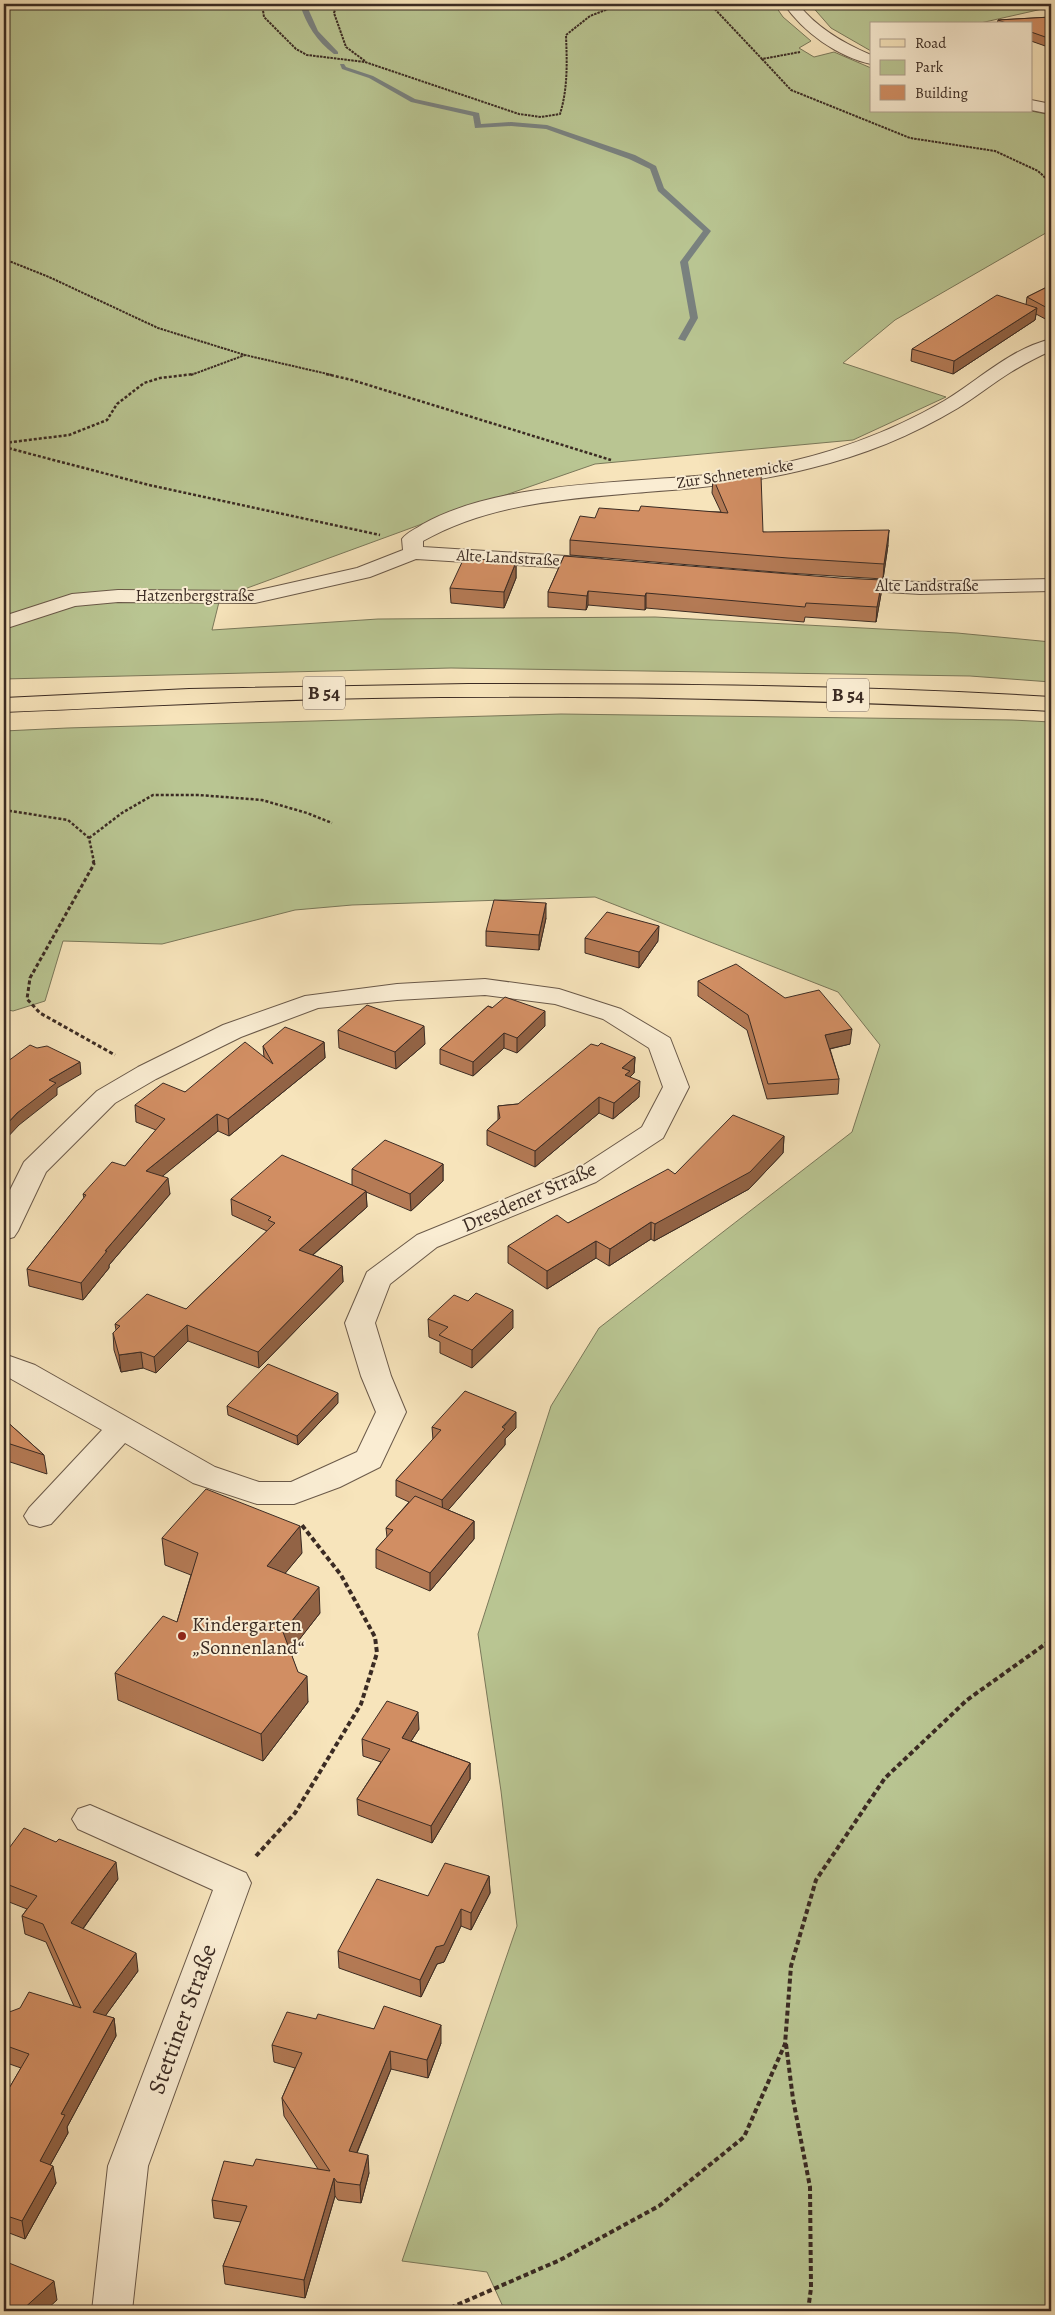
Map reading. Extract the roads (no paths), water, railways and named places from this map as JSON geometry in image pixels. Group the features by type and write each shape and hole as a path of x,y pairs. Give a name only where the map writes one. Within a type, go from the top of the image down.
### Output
{"main road":[{"name":"B 54","path":"4,705 173,696 386,691 595,690 828,695 1051,704"}],"street":[{"path":"791,4 809,26 838,45 870,60"},
{"path":"1032,105 1051,109"},
{"name":"Zur Schnetemicke","path":"414,553 412,539 432,526 472,511 502,503 552,495 680,484 770,471 836,455 942,410 1014,362 1051,344"},
{"name":"Alte Landstraße","path":"414,553 615,565"},
{"name":"Hatzenbergstraße","path":"4,623 72,600 118,596 255,597 363,573 414,553"},
{"name":"Alte Landstraße","path":"821,583 920,588 1051,585"},
{"name":"Dresdener Straße","path":"4,1231 34,1168 106,1097 147,1072 232,1031 314,1001 485,987 559,997 612,1014 661,1044 676,1087 653,1132 586,1176 427,1241 377,1279 360,1323 376,1376 391,1412 369,1459 329,1479 294,1493 257,1493 204,1475 24,1372 4,1364"},
{"path":"40,1516 122,1427"},
{"name":"Stettiner Straße","path":"90,1819 233,1883 128,2166 112,2311"}],"waterway":[{"path":"303,4 315,32 336,53"},
{"path":"342,65 344,68 371,77 413,101 476,115 478,126 511,124 547,127 632,157 653,168 661,189 707,231 684,262 694,318 682,339"}],"place":[{"name":"Kindergarten „Sonnenland“","path":"182,1636"}]}
